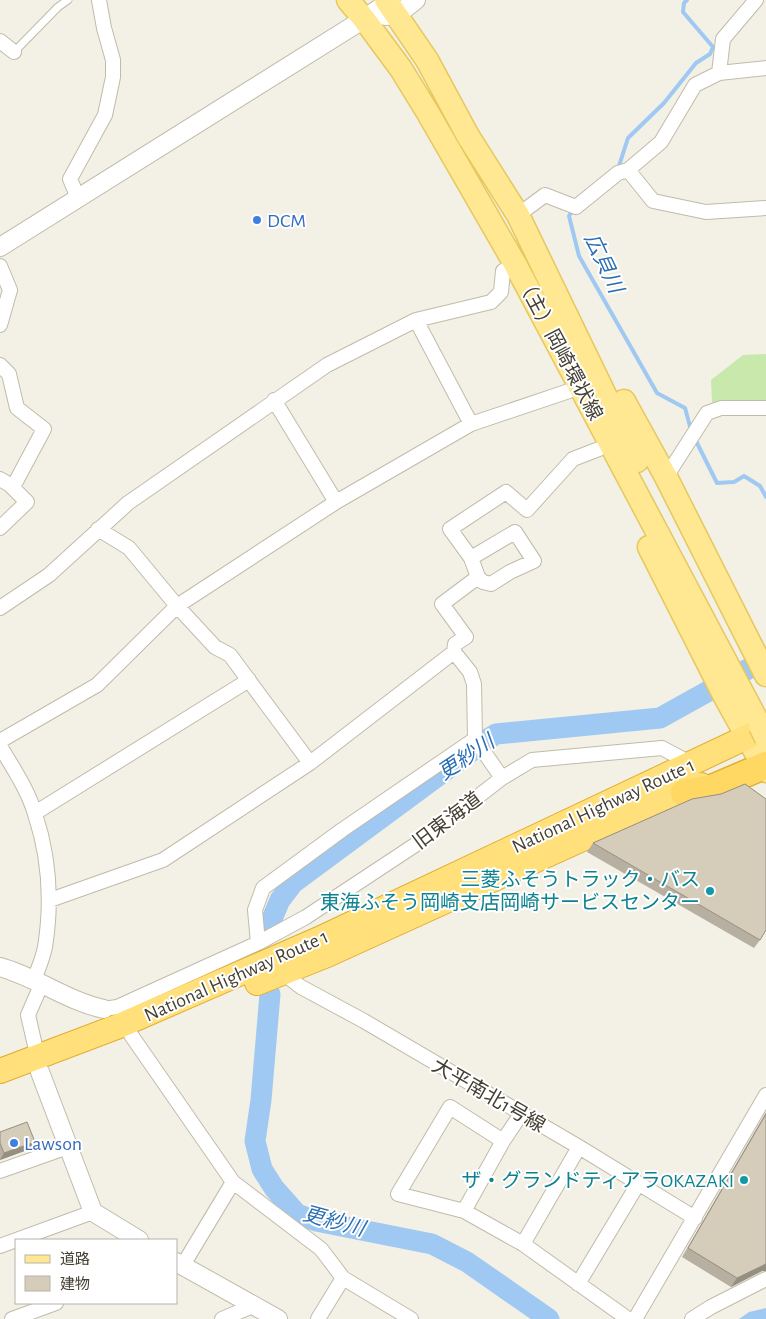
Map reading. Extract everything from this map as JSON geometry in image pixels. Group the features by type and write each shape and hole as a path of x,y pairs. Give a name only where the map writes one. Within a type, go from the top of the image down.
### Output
{"highway":[{"name":"National Highway Route 1","path":"0,1071 39,1064 131,1035 283,973 323,947 690,763 762,742"},
{"path":"684,793 712,788 762,742"},
{"name":"National Highway Route 1","path":"0,1086 39,1064 119,1026 323,947 684,793"}],"main road":[{"name":"（主）岡崎環状線","path":"348,0 401,70 424,105 638,478"},
{"name":"（主）岡崎環状線","path":"390,4 426,60 468,136 518,216 762,742"},
{"path":"518,216 558,282 666,477 766,674"},
{"path":"515,264 569,391 714,676 725,697 762,742"}],"street":[{"path":"78,198 70,180 105,114 113,77 113,60 98,0"},
{"path":"0,247 364,19 390,4 416,0"},
{"path":"719,73 723,39 755,0"},
{"path":"0,41 14,52"},
{"path":"518,216 545,195 576,207 618,173 628,170 661,142 695,85 719,73 766,68"},
{"path":"628,170 653,201 706,212 766,209"},
{"path":"0,608 49,575 128,503 327,364 416,320 491,302 501,292 503,271 515,264"},
{"path":"0,266 10,290 0,325"},
{"path":"416,320 471,424"},
{"path":"0,365 9,374 17,408 44,429 12,487"},
{"path":"0,741 98,685 177,606 336,502 471,424 569,391"},
{"path":"274,400 336,502"},
{"path":"666,477 707,413 721,408 766,408"},
{"path":"471,558 515,532 534,561 490,584 483,582 478,577 471,558 450,529 506,492 527,510 573,459 599,449"},
{"path":"0,479 12,487 27,502 0,528"},
{"path":"98,529 129,548 177,606 215,647 230,656 310,763"},
{"path":"50,900 163,860 310,763 454,652 455,644 466,638 442,604 478,577"},
{"path":"454,652 470,672 474,684 475,739 502,778"},
{"path":"35,813 249,680"},
{"path":"258,943 255,910 263,888 342,830 475,739"},
{"path":"0,746 19,777 35,813 43,842 50,900 45,948 38,982 28,1015 39,1064 93,1212 137,1239"},
{"name":"旧東海道","path":"0,967 91,1006 104,1009 118,1007 258,943 306,917 415,845 502,778 532,760 662,748 690,763"},
{"path":"306,917 323,947"},
{"name":"大平南北1号線","path":"283,973 301,987 364,1021 695,1218"},
{"path":"131,1035 233,1182 321,1249 343,1278 412,1319"},
{"path":"635,1319 766,1095"},
{"path":"503,1141 450,1107 398,1194 464,1210 523,1244 628,1319"},
{"path":"464,1210 503,1141 521,1114"},
{"path":"0,1171 68,1147"},
{"path":"523,1244 579,1148"},
{"path":"233,1182 180,1263 278,1319"},
{"path":"578,1284 638,1184"},
{"path":"19,1239 93,1212"},
{"path":"0,1246 15,1241"},
{"path":"318,1319 343,1278"},
{"path":"692,1319 711,1307 766,1279"},
{"path":"12,1319 53,1304"},
{"path":"222,1319 255,1306"}],"lane":[{"path":"14,52 68,0"}],"green space":[{"path":"766,354 766,404 717,406 712,402 711,380 743,355"}],"water":[{"path":"766,1308 766,1319 739,1319 749,1312"}],"building":[{"name":"三菱ふそうトラック・バス 東海ふそう岡崎支店岡崎サービスセンター","path":"745,784 766,799 766,930 760,940 593,843 692,799 721,794"},
{"name":"ザ・グランドティアラOKAZAKI","path":"766,1114 766,1264 737,1278 688,1248"},
{"name":"Lawson","path":"27,1122 35,1142 4,1153 0,1143 0,1132"}],"waterway":[{"name":"広貝川","path":"618,169 628,138 664,103 696,63 710,54 713,47 683,12 684,3 687,0"},
{"name":"広貝川","path":"574,208 569,216 579,256 657,393 685,408 691,430"},
{"name":"広貝川","path":"695,439 717,483 734,482 744,476 760,486 766,497"},
{"name":"更紗川","path":"269,926 280,900 293,883 496,734 660,718 766,659"},
{"name":"更紗川","path":"270,994 261,1100 255,1141 262,1169 274,1188 297,1214 316,1221 432,1244 467,1262 549,1319"}],"place":[{"name":"DCM","path":"257,220"},
{"name":"三菱ふそうトラック・バス 東海ふそう岡崎支店岡崎サービスセンター","path":"710,891"},
{"name":"Lawson","path":"14,1143"},
{"name":"ザ・グランドティアラOKAZAKI","path":"744,1180"}]}
